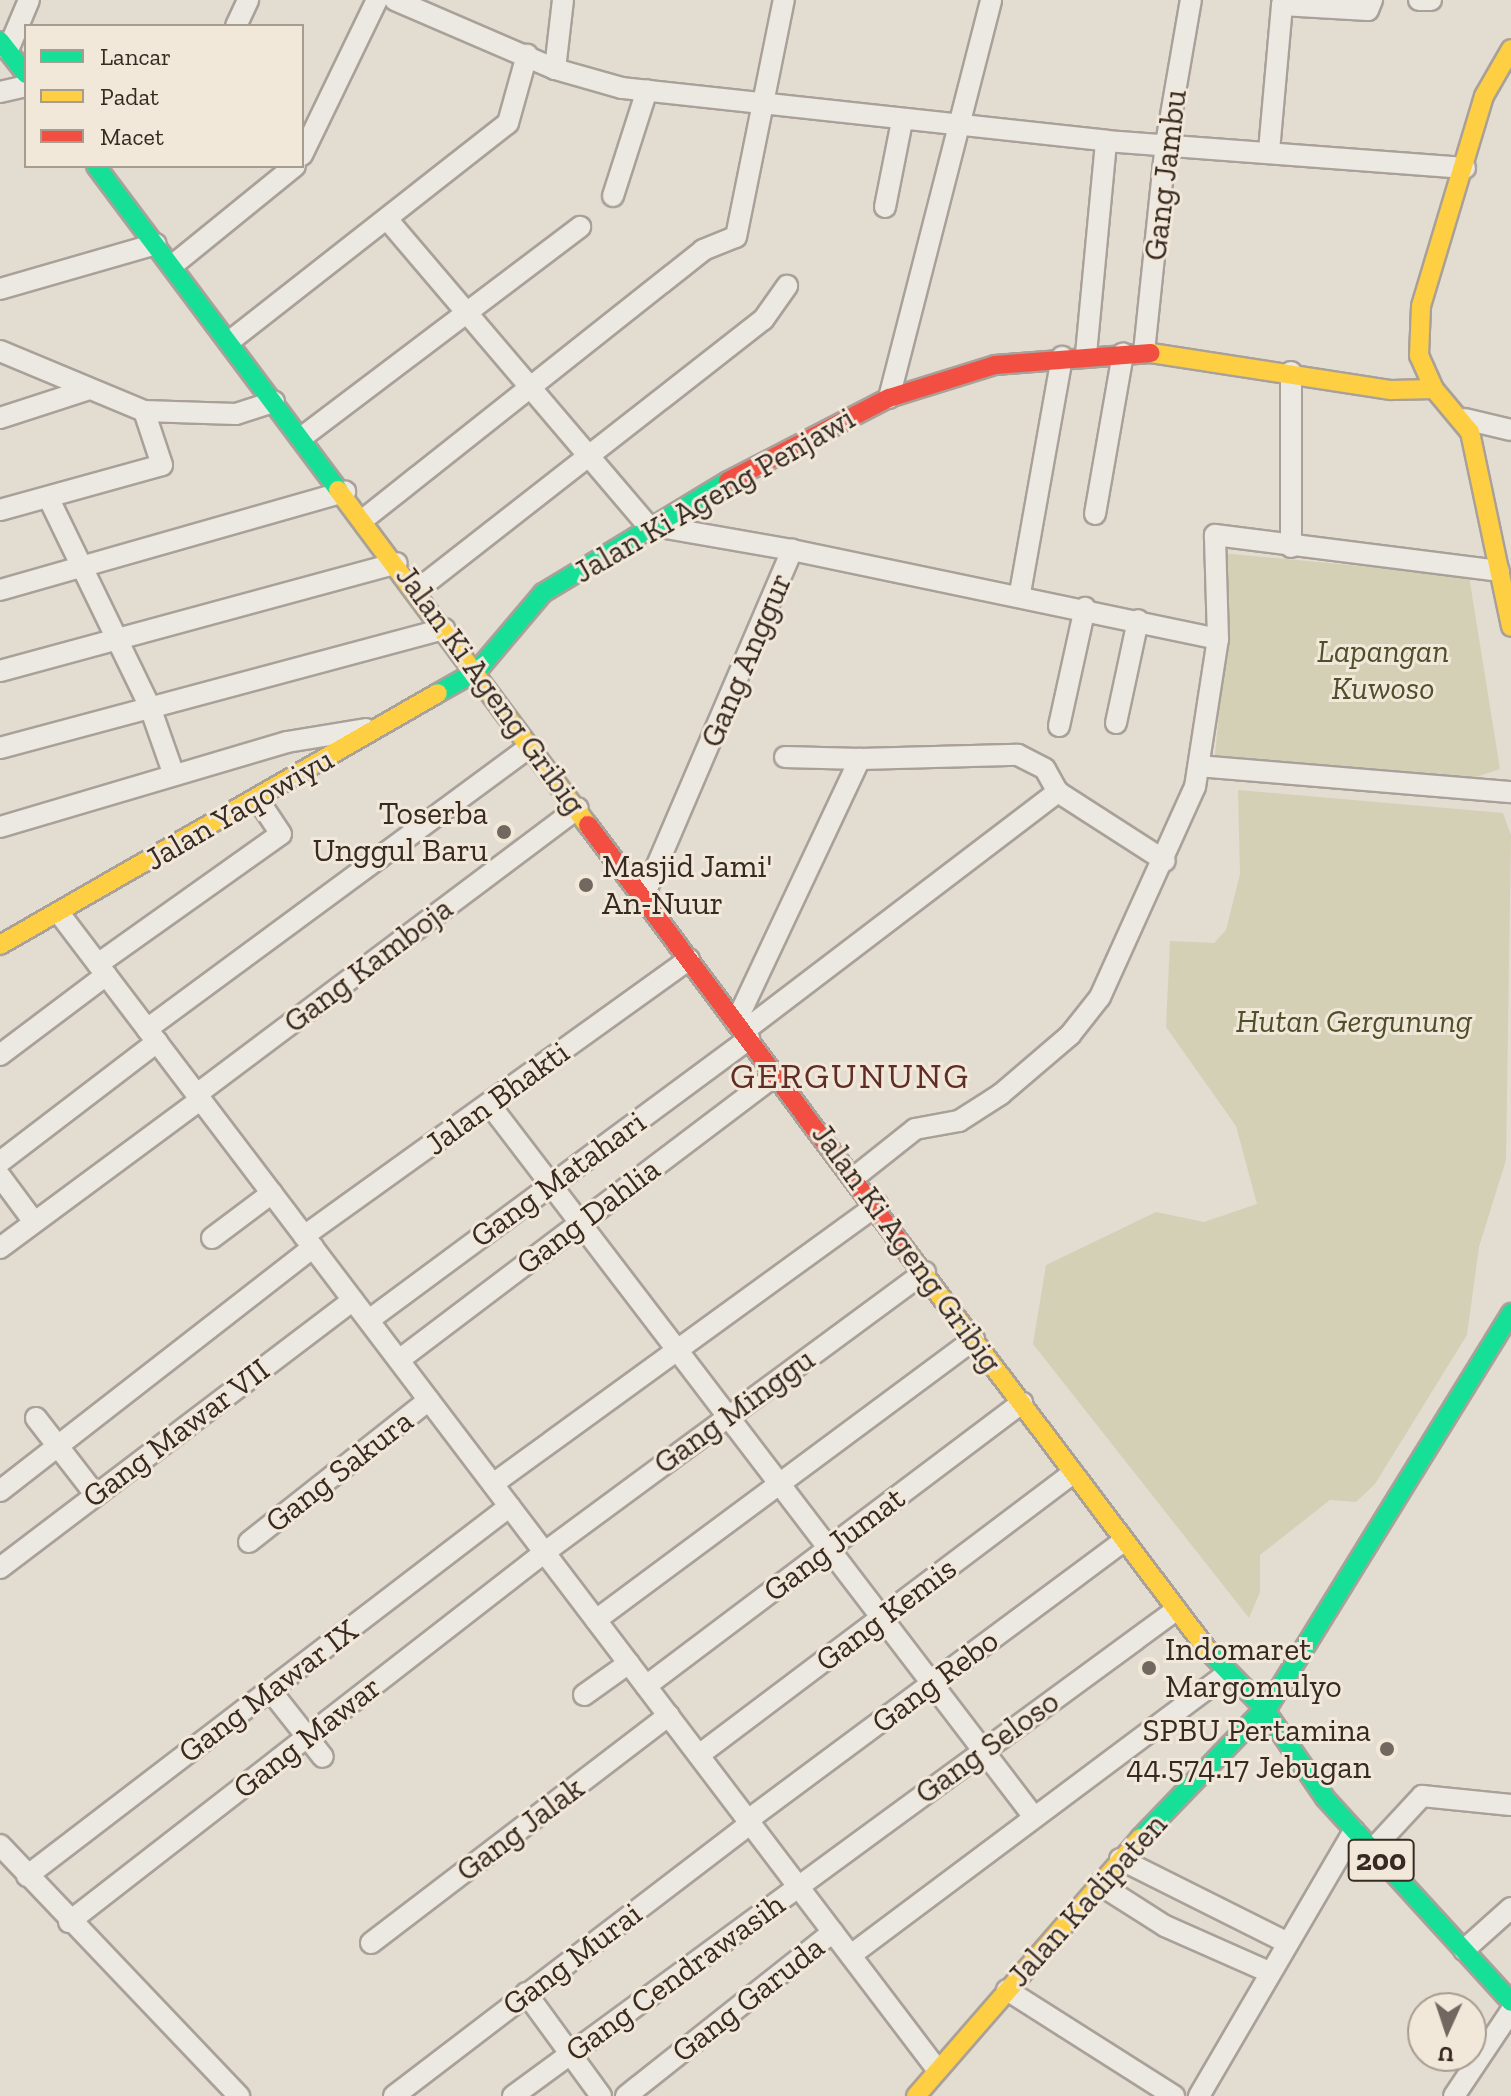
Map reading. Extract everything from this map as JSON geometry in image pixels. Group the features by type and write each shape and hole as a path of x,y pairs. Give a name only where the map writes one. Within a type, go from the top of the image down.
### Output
{"main road":[{"path":"4,46 24,71"},
{"path":"1511,49 1484,96 1465,168 1421,306 1419,356 1434,389 1465,419 1511,627"},
{"name":"Jalan Ki Ageng Gribig","path":"98,168 345,492 529,747 856,1176 1123,1542 1226,1674 1267,1706 1354,1831 1511,2002"},
{"name":"Jalan Ki Ageng Penjawi","path":"477,671 543,593 781,449 889,398 964,372 1086,354 1133,352 1434,389"},
{"name":"Jalan Yaqowiyu","path":"0,945 477,671"},
{"name":"Jalan Kadipaten","path":"916,2096 936,2068 1120,1859 1267,1706 1511,1313"}],"street":[{"path":"4,46 29,0"},
{"path":"237,24 248,0"},
{"path":"304,151 377,0"},
{"path":"395,0 555,69 647,90 902,121 1106,141 1465,168"},
{"path":"555,69 563,0"},
{"path":"364,519 703,250 736,237 784,0"},
{"path":"889,398 955,126 991,0"},
{"name":"Gang Jambu","path":"1095,514 1133,352 1191,0"},
{"path":"1269,151 1282,5 1300,1 1331,2 1368,10 1372,0"},
{"path":"1419,0 1431,0"},
{"path":"230,341 508,123 527,55"},
{"path":"0,92 24,86"},
{"path":"613,196 647,90"},
{"path":"885,207 902,121"},
{"path":"1086,354 1106,141"},
{"path":"173,265 293,168"},
{"path":"387,219 652,527"},
{"path":"301,438 580,227"},
{"path":"0,289 156,244"},
{"path":"417,590 587,454 763,320 787,286"},
{"path":"0,351 144,411 236,414 274,402"},
{"path":"1020,593 1062,357"},
{"path":"1291,372 1291,547"},
{"path":"0,418 89,389"},
{"path":"0,510 162,465 144,411"},
{"path":"1465,419 1511,430"},
{"path":"0,590 345,492"},
{"path":"48,497 120,640 150,707 174,775"},
{"name":"Gang Anggur","path":"643,898 792,550 652,527"},
{"path":"856,1176 915,1129 980,1110 1070,1035 1100,997 1165,861 1199,766 1218,639 1215,535 1499,571"},
{"path":"792,550 1020,593 1218,639"},
{"path":"0,671 397,563"},
{"path":"1059,726 1085,608"},
{"path":"1116,723 1138,620"},
{"path":"0,748 444,629"},
{"path":"0,827 287,742 382,727"},
{"path":"0,1162 152,1036 529,747"},
{"path":"785,757 860,759 1018,755 1045,769 1058,792 1165,861"},
{"path":"743,1031 860,759"},
{"path":"1199,766 1511,792"},
{"name":"Gang Matahari","path":"369,1320 1058,792"},
{"path":"0,1055 102,970 281,834 257,798"},
{"name":"Gang Kamboja","path":"0,1248 578,808"},
{"path":"59,913 936,2068"},
{"name":"Jalan Bhakti","path":"0,1491 309,1242 689,959"},
{"name":"Gang Dahlia","path":"399,1360 777,1074"},
{"path":"490,1105 729,1415 783,1480 881,1619 1034,1817"},
{"path":"0,1176 34,1222"},
{"path":"212,1238 272,1193"},
{"path":"493,1484 681,1351 877,1205"},
{"name":"Gang Minggu","path":"545,1552 925,1272"},
{"name":"Gang Mawar VII","path":"0,1568 353,1300"},
{"path":"596,1620 974,1339"},
{"name":"Gang Sakura","path":"249,1542 429,1400"},
{"name":"Gang Jumat","path":"646,1686 1022,1403"},
{"path":"36,1418 95,1494"},
{"name":"Gang Kemis","path":"699,1755 1073,1473"},
{"name":"Gang Mawar IX","path":"27,1876 510,1506"},
{"name":"Gang Rebo","path":"749,1822 1123,1542"},
{"name":"Gang Mawar","path":"69,1922 545,1552"},
{"name":"Gang Seloso","path":"798,1886 1176,1610"},
{"path":"584,1695 629,1663"},
{"path":"851,1955 1226,1674"},
{"path":"270,1690 323,1757"},
{"name":"Gang Jalak","path":"371,1943 669,1715"},
{"path":"1372,1850 1422,1796 1510,1803"},
{"name":"Gang Murai","path":"394,2096 749,1822"},
{"path":"1199,2096 1286,1942 1354,1831"},
{"path":"0,1845 69,1922 239,2096"},
{"path":"1120,1859 1286,1942"},
{"path":"1099,1884 1165,1926 1269,1972"},
{"name":"Gang Cendrawasih","path":"513,2096 798,1886"},
{"path":"1464,1950 1511,1908"},
{"name":"Gang Garuda","path":"626,2096 833,1932"},
{"path":"1007,1990 1174,2096"},
{"path":"526,1993 601,2096"},
{"path":"1454,2096 1511,2011"}],"green space":[{"name":"Lapangan Kuwoso","path":"1222,553 1469,576 1500,769 1467,780 1215,755 1225,646"},
{"name":"Hutan Gergunung","path":"1238,790 1503,813 1511,835 1506,1160 1479,1247 1467,1335 1375,1484 1356,1502 1330,1500 1260,1555 1260,1592 1249,1618 1033,1344 1046,1265 1156,1212 1204,1222 1257,1204 1236,1126 1166,1027 1170,941 1214,943 1226,930 1240,874"}],"traffic: fast":[{"path":"0,41 24,71"},
{"path":"97,168 338,490"},
{"path":"438,693 477,671 543,593 728,481"},
{"path":"1266,1710 1511,1313"},
{"path":"1209,1652 1263,1707 1325,1798 1511,2002"},
{"path":"1140,1838 1264,1709"}],"traffic: slow":[{"path":"1151,353 1391,390 1434,389 1419,356 1421,306 1484,96 1511,49"},
{"path":"1434,389 1470,432 1511,627"},
{"path":"338,490 588,825"},
{"path":"0,945 438,693"},
{"path":"904,1248 1209,1652"},
{"path":"916,2096 1140,1838"}],"traffic: jam":[{"path":"728,481 889,398 995,365 1151,353"},
{"path":"588,825 904,1248"}],"place":[{"name":"Toserba Unggul Baru","path":"504,832"},
{"name":"Masjid Jami' An-Nuur","path":"586,885"},
{"name":"Indomaret Margomulyo","path":"1149,1668"},
{"name":"SPBU Pertamina 44.574.17 Jebugan","path":"1387,1749"}],"district":[{"name":"GERGUNUNG","path":"850,1076"}]}
